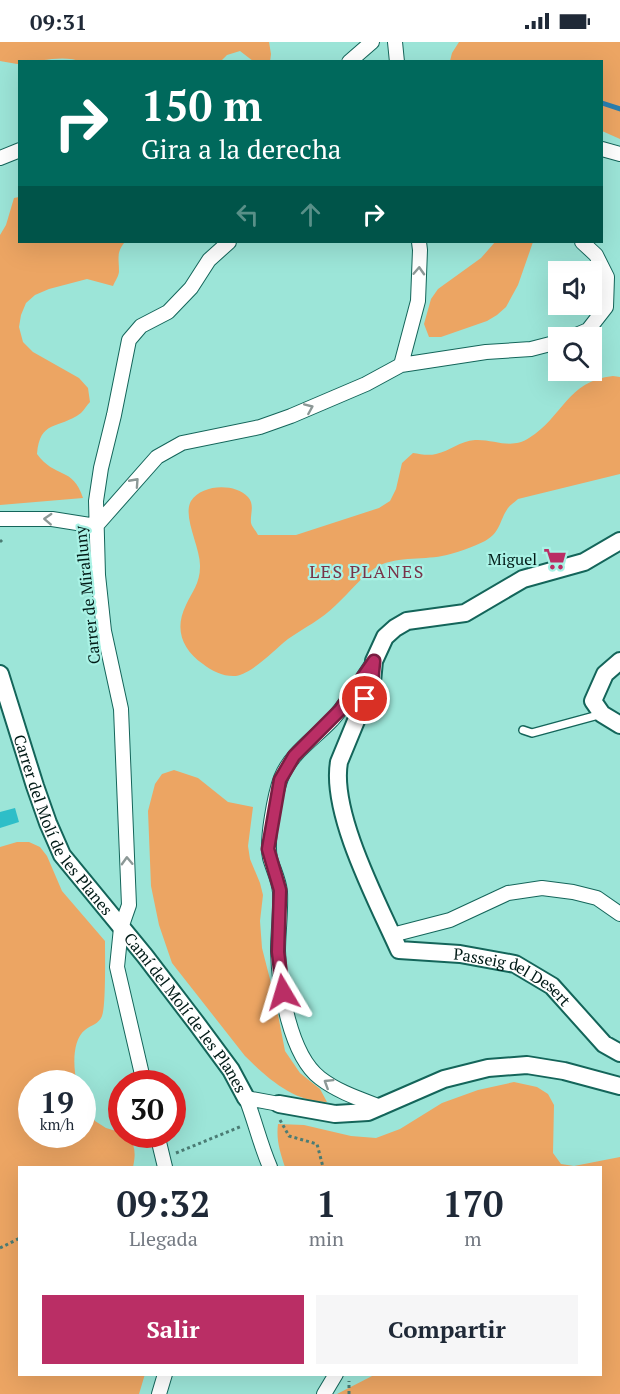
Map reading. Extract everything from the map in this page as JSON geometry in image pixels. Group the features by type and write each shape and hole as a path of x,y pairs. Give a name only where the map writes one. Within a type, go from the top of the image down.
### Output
{"street":[{"path":"351,60 372,42"},
{"path":"395,43 397,60"},
{"path":"603,149 620,154"},
{"path":"0,158 18,151"},
{"name":"Carrer de Miralluny","path":"141,1070 117,967 123,923 129,905 121,709 104,631 96,501 129,340 141,326 168,312 191,288 209,260 228,243"},
{"path":"401,365 418,301 419,243"},
{"path":"583,243 596,255 607,277 606,307 590,327"},
{"path":"0,519 52,519 96,526 157,457 182,443 260,427 291,416 366,384 401,365 486,352 531,349 548,345"},
{"path":"381,1107 338,1089 319,1077 311,1069 298,1046 283,992 278,952 280,890 268,849 277,793 286,768 294,756 340,710 374,661 385,637 395,628 407,621 465,613 523,579 584,562 620,541"},
{"path":"374,661 372,682 337,770 342,816 392,935 450,920 508,892 542,888 597,898 620,914"},
{"path":"620,661 605,674 593,701 602,714 620,725"},
{"name":"Carrer del Molí de les Planes","path":"0,675 41,804 62,855 123,923"},
{"name":"Camí del Molí de les Planes","path":"123,923 145,956 231,1070 246,1098 259,1141 270,1166"},
{"name":"Passeig del Desert","path":"392,935 399,951 460,954 515,964 552,986 604,1044 620,1053"},
{"path":"246,1098 335,1114 368,1112 444,1078 488,1068 527,1065 564,1071 620,1086"},
{"path":"160,1148 164,1164"},
{"path":"159,1394 164,1376"},
{"path":"324,1394 335,1376"}],"lane":[{"path":"523,730 532,733 602,714"}],"path":[{"path":"279,1104 280,1119 289,1136 317,1144 323,1166"},
{"path":"164,1164 236,1127 255,1123"},
{"path":"0,1248 18,1239"}],"shaded area":[{"path":"0,42 269,42 271,54 270,60 252,60 240,51 227,55 222,60 75,60 60,58 18,60 18,64 0,61"},
{"path":"459,42 620,42 620,139 603,131 603,60 450,60"},
{"path":"18,197 18,243 124,243 119,252 119,273 113,286 87,279 35,295 26,303 19,327 23,342 33,352 79,378 88,388 90,402 81,413 46,430 39,443 37,454 50,467 74,481 83,498 0,505 0,235 6,225 14,198"},
{"path":"494,243 533,243 518,285 506,307 487,321 441,337 429,337 424,324 431,299 438,289 481,258"},
{"path":"620,377 620,474 518,499 508,508 490,538 452,554 382,564 365,576 325,615 288,639 256,666 242,674 232,676 214,671 196,658 185,645 181,630 182,614 200,573 200,559 189,515 191,501 196,495 219,487 235,489 250,500 251,523 258,535 296,535 379,508 390,501 396,489 402,463 413,453 436,454 475,440 509,444 529,438 550,420 575,392 594,381 602,381 602,378"},
{"path":"174,770 198,778 228,802 253,807 248,846 250,859 263,895 260,921 262,948 285,1051 300,1073 320,1089 327,1102 293,1094 263,1073 245,1056 172,963 159,925 151,886 148,811 155,784 162,774"},
{"path":"17,842 29,842 40,847 47,856 62,891 105,941 105,980 102,1016 99,1021 85,1030 78,1040 75,1070 18,1070 18,1148 96,1148 96,1122 108,1129 108,1148 134,1148 135,1154 133,1166 18,1166 18,1376 144,1376 139,1394 0,1394 0,847"},
{"path":"514,1082 537,1087 548,1094 554,1105 553,1153 561,1164 574,1166 285,1166 278,1141 278,1124 304,1125 351,1136 376,1138 400,1129 442,1103 478,1090"},
{"path":"620,1157 620,1394 337,1394 372,1376 602,1376 602,1166 574,1166"}],"building":[{"path":"15,808 19,822 0,828 0,812"}],"waterway":[{"path":"603,103 620,109"}],"place":[{"name":"Miguel","path":"555,559"}],"district":[{"name":"LES PLANES","path":"367,572"}],"route":[{"path":"283,992 278,952 280,890 268,849 280,780 294,756 330,722 374,661 372,682 365,699"}]}
